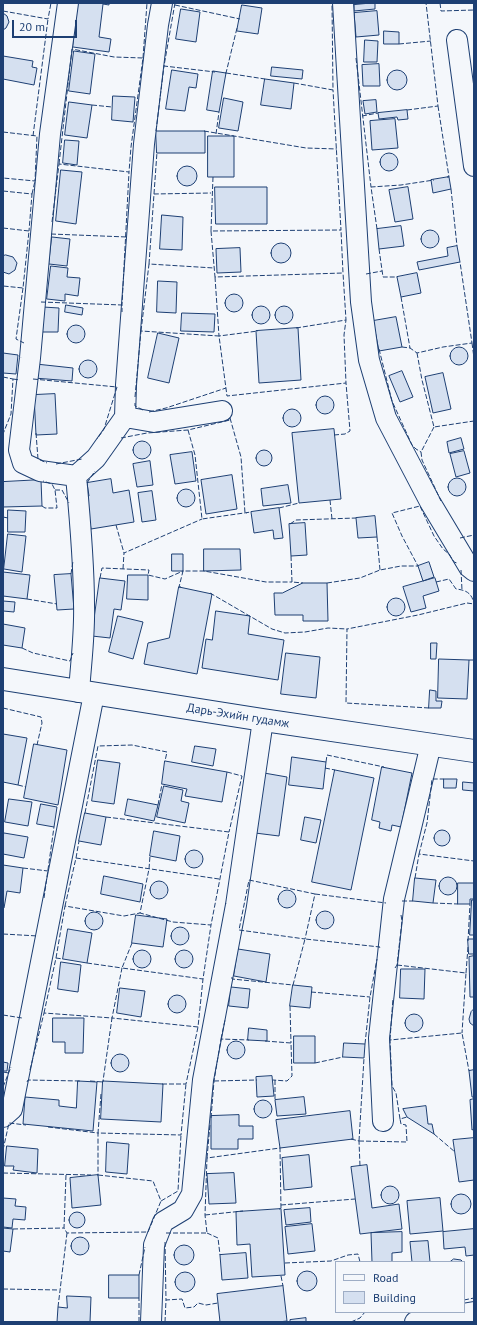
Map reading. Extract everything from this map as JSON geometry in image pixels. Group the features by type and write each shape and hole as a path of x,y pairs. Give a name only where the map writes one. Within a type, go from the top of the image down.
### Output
{"main road":[{"name":"Дарь-Эхийн гудамж","path":"3,679 86,693 474,751"}],"street":[{"path":"68,3 50,134 30,358 19,450 23,462 40,471 76,476 96,458 125,417 126,385 144,144 162,3"},
{"path":"343,3 361,302 369,360 386,418 430,502 469,567 474,571"},
{"path":"457,40 474,166"},
{"path":"125,417 154,422 222,411"},
{"path":"3,1117 12,1109 86,693 83,636 84,605 82,539 76,476"},
{"path":"151,1322 154,1245 163,1222 182,1210 192,1194 203,1080 236,905 263,720"},
{"path":"383,1121 379,1038 394,899 431,744"},
{"path":"415,1322 474,1312"}],"building":[{"path":"78,3 109,3 109,5 103,4 99,37 111,39 109,52 73,47"},
{"path":"375,3 375,9 354,11 354,5"},
{"path":"242,5 262,8 258,34 237,31"},
{"path":"181,9 200,12 196,42 176,39"},
{"path":"377,11 379,35 356,37 354,13"},
{"path":"3,13 7,16 9,22 3,30"},
{"path":"384,31 399,32 399,44 384,44"},
{"path":"365,40 378,41 377,62 364,62"},
{"path":"74,51 95,54 90,94 69,91"},
{"path":"3,56 33,61 32,67 37,68 34,85 3,79"},
{"path":"379,64 380,86 363,86 362,65"},
{"path":"272,67 303,70 302,79 271,76"},
{"path":"172,70 198,74 196,88 189,87 185,111 166,109"},
{"path":"397,70 404,73 407,80 404,87 397,90 390,87 387,80 390,73"},
{"path":"213,71 226,73 219,112 207,110"},
{"path":"265,79 294,83 291,109 261,105"},
{"path":"113,96 135,97 133,122 112,120"},
{"path":"224,98 243,102 238,131 219,128"},
{"path":"376,100 377,112 365,114 363,101"},
{"path":"69,102 92,105 87,138 65,135"},
{"path":"407,110 408,119 398,120 397,117 379,119 378,113"},
{"path":"395,119 398,148 372,150 370,121"},
{"path":"156,131 205,131 205,153 157,153"},
{"path":"208,136 234,136 234,177 208,177"},
{"path":"65,140 79,141 77,165 63,163"},
{"path":"385,153 393,153 398,158 396,169 393,171 385,171 380,166 380,158"},
{"path":"187,166 194,169 197,176 194,183 187,186 180,183 177,176 180,169"},
{"path":"61,170 82,172 76,224 56,221"},
{"path":"449,177 451,189 433,193 431,180"},
{"path":"215,187 267,187 267,224 216,224"},
{"path":"408,187 413,219 395,222 389,190"},
{"path":"162,215 183,217 182,250 160,249"},
{"path":"401,226 404,246 379,249 377,229"},
{"path":"426,230 434,230 439,235 437,246 434,248 426,248 421,243 421,235"},
{"path":"52,237 70,239 67,266 49,264"},
{"path":"281,243 288,246 291,253 288,260 281,263 274,260 271,253 274,246"},
{"path":"457,246 460,262 419,270 417,262 448,256 447,248"},
{"path":"240,248 241,272 217,273 216,249"},
{"path":"6,255 13,257 17,263 15,270 9,274 3,272 3,256"},
{"path":"51,266 68,268 67,277 80,278 78,296 65,294 65,301 47,299"},
{"path":"417,273 421,293 401,297 397,277"},
{"path":"158,281 177,282 176,313 157,312"},
{"path":"230,294 238,294 243,299 241,310 238,312 230,312 225,307 225,299"},
{"path":"66,305 83,308 82,315 65,312"},
{"path":"257,306 265,306 270,311 268,322 265,324 257,324 252,319 252,311"},
{"path":"284,306 290,309 293,315 290,321 284,324 278,321 275,315 278,309"},
{"path":"43,307 59,308 58,332 43,332"},
{"path":"182,313 215,314 214,332 181,331"},
{"path":"396,317 402,347 379,351 373,321"},
{"path":"76,325 80,326 84,330 84,338 80,342 76,343 72,342 68,338 67,334 68,330 72,326"},
{"path":"298,328 301,380 259,383 256,331"},
{"path":"158,333 179,338 169,383 148,378"},
{"path":"455,347 463,347 468,352 466,363 463,365 455,365 450,360 450,352"},
{"path":"3,353 18,355 16,374 3,373"},
{"path":"88,360 92,361 96,365 96,373 92,377 88,378 84,377 80,373 79,369 80,365 84,361"},
{"path":"36,364 73,368 72,381 34,378"},
{"path":"402,371 413,397 400,402 389,376"},
{"path":"443,373 451,409 433,413 425,377"},
{"path":"55,394 57,434 36,435 34,395"},
{"path":"321,396 329,396 334,401 332,412 329,414 321,414 316,409 316,401"},
{"path":"292,409 298,412 301,418 298,424 292,427 286,424 283,418 286,412"},
{"path":"334,429 341,499 299,503 292,433"},
{"path":"461,438 464,449 449,453 447,442"},
{"path":"142,441 149,443 151,450 149,457 142,459 135,457 133,450 135,443"},
{"path":"261,450 267,450 272,455 270,464 267,466 261,466 256,461 256,455"},
{"path":"464,451 470,473 456,477 450,454"},
{"path":"192,452 196,481 175,484 170,455"},
{"path":"150,461 153,485 137,487 133,464"},
{"path":"232,475 237,509 206,514 201,480"},
{"path":"457,478 463,481 466,487 463,493 457,496 451,493 448,487 451,481"},
{"path":"111,479 113,493 129,490 134,522 91,529 86,497 89,496 87,483"},
{"path":"41,480 42,506 3,507 3,482"},
{"path":"288,485 291,503 263,506 261,489"},
{"path":"186,489 192,492 195,498 192,504 186,507 180,504 177,498 180,492"},
{"path":"152,491 156,520 142,522 138,493"},
{"path":"279,508 283,538 274,539 273,530 254,533 251,512"},
{"path":"8,510 26,511 25,532 8,532"},
{"path":"375,516 377,537 358,538 356,518"},
{"path":"305,523 307,555 291,556 289,524"},
{"path":"8,534 26,536 22,572 4,569"},
{"path":"204,549 240,549 241,570 204,571"},
{"path":"172,554 183,554 183,571 172,571"},
{"path":"429,562 434,577 423,581 418,566"},
{"path":"3,572 30,575 27,599 3,596"},
{"path":"71,574 74,609 57,610 54,575"},
{"path":"128,575 148,575 148,600 127,599"},
{"path":"100,578 125,581 121,610 114,609 110,638 92,636"},
{"path":"435,578 439,591 423,596 426,608 411,612 403,587"},
{"path":"303,583 327,583 328,621 303,621 303,615 275,615 274,593 282,593"},
{"path":"179,587 212,594 197,674 144,664 148,643 169,638"},
{"path":"392,598 400,598 405,603 403,614 400,616 392,616 387,611 387,603"},
{"path":"3,601 15,602 14,612 3,611"},
{"path":"216,611 250,616 248,634 284,640 278,680 202,668 206,639 212,640"},
{"path":"118,616 143,622 133,659 109,652"},
{"path":"3,624 25,628 22,648 3,645"},
{"path":"431,643 437,643 436,659 431,659"},
{"path":"286,653 320,657 316,698 281,694"},
{"path":"439,659 469,660 467,699 438,698"},
{"path":"430,690 436,691 436,701 442,701 441,708 429,708"},
{"path":"3,734 27,738 18,785 3,782"},
{"path":"34,744 67,750 58,805 24,798"},
{"path":"195,746 216,749 213,766 192,762"},
{"path":"292,757 326,762 323,789 289,785"},
{"path":"98,760 120,763 114,804 92,801"},
{"path":"165,761 227,772 222,802 185,796 187,789 162,784"},
{"path":"382,767 412,773 401,827 392,825 391,831 379,828 380,822 372,820"},
{"path":"335,770 374,778 351,890 312,882"},
{"path":"264,773 287,777 279,836 255,833"},
{"path":"444,779 457,779 456,788 444,788"},
{"path":"463,782 474,783 474,791 463,790"},
{"path":"164,786 183,790 181,801 189,803 185,823 157,817"},
{"path":"9,799 32,802 28,826 5,822"},
{"path":"128,799 158,805 154,821 125,815"},
{"path":"41,804 57,807 54,827 37,824"},
{"path":"85,813 106,817 101,845 79,841"},
{"path":"305,817 321,820 316,843 301,840"},
{"path":"442,830 448,832 450,838 448,844 442,846 436,844 434,838 436,832"},
{"path":"154,831 180,836 176,861 150,856"},
{"path":"4,833 28,837 24,858 3,854"},
{"path":"190,850 198,850 203,855 201,866 198,868 190,868 185,863 185,855"},
{"path":"3,865 23,868 20,893 7,891 4,908 3,908"},
{"path":"104,876 143,884 140,902 101,894"},
{"path":"444,877 452,877 457,882 455,893 452,895 444,895 439,890 439,882"},
{"path":"415,878 436,880 433,903 413,901"},
{"path":"155,881 163,881 168,886 166,897 163,899 155,899 150,894 150,886"},
{"path":"458,883 474,883 474,899 470,899 470,904 458,904"},
{"path":"283,890 291,890 296,895 294,906 291,908 283,908 278,903 278,895"},
{"path":"472,900 474,900 474,935 470,935"},
{"path":"321,911 329,911 334,916 332,927 329,929 321,929 316,924 316,916"},
{"path":"90,912 98,912 103,917 101,928 98,930 90,930 85,925 85,917"},
{"path":"136,915 167,919 163,947 132,943"},
{"path":"176,927 184,927 189,932 187,943 184,945 176,945 171,940 171,932"},
{"path":"68,929 92,933 87,963 63,959"},
{"path":"468,939 474,939 474,954 469,954"},
{"path":"238,949 270,954 266,982 234,976"},
{"path":"142,950 148,953 151,959 148,965 142,968 136,965 133,959 136,953"},
{"path":"180,950 188,950 193,955 191,966 188,968 180,968 175,963 175,955"},
{"path":"474,956 474,997 470,997 469,957"},
{"path":"61,962 81,965 78,992 58,989"},
{"path":"401,969 425,969 424,999 400,998"},
{"path":"293,985 312,987 310,1008 290,1006"},
{"path":"231,987 250,989 248,1008 229,1006"},
{"path":"120,988 145,991 141,1017 117,1013"},
{"path":"173,995 181,995 186,1000 184,1011 181,1013 173,1013 168,1008 168,1000"},
{"path":"474,1009 474,1026 470,1023 469,1019 471,1012"},
{"path":"414,1014 420,1017 423,1023 420,1029 414,1032 408,1029 405,1023 408,1017"},
{"path":"53,1018 84,1018 83,1053 65,1053 65,1042 53,1042"},
{"path":"249,1028 267,1030 267,1041 248,1040"},
{"path":"294,1036 315,1036 315,1063 294,1063"},
{"path":"232,1041 240,1041 245,1046 243,1057 240,1059 232,1059 227,1054 227,1046"},
{"path":"344,1043 365,1044 364,1058 343,1057"},
{"path":"120,1054 126,1057 129,1063 126,1069 120,1072 114,1069 111,1063 114,1057"},
{"path":"3,1062 8,1063 7,1071 3,1071"},
{"path":"474,1070 474,1097 472,1097 469,1071"},
{"path":"272,1076 274,1096 257,1097 256,1077"},
{"path":"78,1081 97,1082 93,1131 23,1124 25,1097 59,1100 59,1106 76,1108"},
{"path":"103,1081 163,1084 161,1122 101,1119"},
{"path":"304,1097 306,1114 277,1116 275,1100"},
{"path":"474,1099 474,1129 472,1130 470,1100"},
{"path":"259,1100 267,1100 272,1105 270,1116 267,1118 259,1118 254,1113 254,1105"},
{"path":"426,1106 428,1124 432,1124 434,1134 407,1117 403,1109"},
{"path":"350,1111 353,1139 280,1148 276,1120"},
{"path":"239,1115 239,1126 253,1126 253,1139 238,1139 238,1149 211,1149 211,1116"},
{"path":"474,1138 474,1180 459,1182 453,1140"},
{"path":"107,1142 129,1144 127,1174 106,1172"},
{"path":"7,1146 38,1149 37,1173 13,1170 14,1166 5,1166"},
{"path":"309,1155 312,1187 284,1190 282,1158"},
{"path":"367,1165 372,1208 399,1204 402,1229 360,1234 351,1167"},
{"path":"234,1173 236,1203 209,1204 207,1174"},
{"path":"98,1175 101,1205 72,1208 70,1178"},
{"path":"390,1186 396,1189 399,1195 396,1201 390,1204 384,1201 381,1195 384,1189"},
{"path":"461,1194 468,1197 471,1204 468,1211 461,1214 454,1211 451,1204 454,1197"},
{"path":"3,1198 16,1199 15,1206 26,1207 25,1220 13,1219 12,1228 3,1227"},
{"path":"440,1198 443,1231 410,1234 407,1201"},
{"path":"310,1208 311,1222 286,1225 284,1210"},
{"path":"281,1209 285,1275 252,1277 250,1244 237,1245 236,1212"},
{"path":"77,1212 84,1217 85,1220 80,1227 77,1228 70,1223 69,1220 74,1213"},
{"path":"312,1224 315,1251 288,1254 285,1227"},
{"path":"3,1228 13,1229 10,1252 3,1251"},
{"path":"474,1229 474,1255 466,1256 465,1247 444,1249 443,1232"},
{"path":"402,1232 402,1252 392,1253 392,1261 372,1261 371,1233"},
{"path":"80,1237 86,1240 89,1246 86,1252 80,1255 74,1252 71,1246 74,1240"},
{"path":"428,1241 430,1261 412,1261 410,1242"},
{"path":"184,1245 191,1248 194,1255 191,1262 184,1265 177,1262 174,1255 177,1248"},
{"path":"246,1253 248,1278 222,1280 220,1255"},
{"path":"454,1259 462,1261 451,1261"},
{"path":"307,1271 314,1274 317,1281 314,1288 307,1291 300,1288 297,1281 300,1274"},
{"path":"185,1272 192,1275 195,1282 192,1289 185,1292 178,1289 175,1282 178,1275"},
{"path":"109,1275 139,1275 139,1298 109,1298"},
{"path":"283,1286 287,1321 220,1322 217,1294"},
{"path":"67,1296 91,1297 90,1322 57,1322 58,1307 67,1308"},
{"path":"306,1318 306,1322 290,1322 290,1320"}],"fence":[{"path":"3,11 48,19 51,3"},
{"path":"143,58 147,3"},
{"path":"175,3 164,66 215,72"},
{"path":"294,83 333,90 332,3"},
{"path":"407,110 438,106 426,3"},
{"path":"440,3 441,11 474,10"},
{"path":"175,5 240,19"},
{"path":"33,136 48,19"},
{"path":"225,73 237,28"},
{"path":"399,44 431,41"},
{"path":"59,164 72,49 114,57 143,58 129,172"},
{"path":"356,58 371,187"},
{"path":"156,131 164,66"},
{"path":"226,73 265,79"},
{"path":"213,177 211,231 341,230 333,90"},
{"path":"92,105 112,107"},
{"path":"438,106 449,177 447,177"},
{"path":"216,134 219,112"},
{"path":"362,116 378,113"},
{"path":"204,131 306,148 337,149"},
{"path":"3,132 37,136 35,181 3,178"},
{"path":"154,194 157,152"},
{"path":"52,222 59,164 129,172 122,305"},
{"path":"377,229 371,187 401,185 434,180"},
{"path":"32,194 35,181"},
{"path":"451,189 457,246"},
{"path":"3,191 32,194 29,231"},
{"path":"149,264 154,194 211,193"},
{"path":"3,228 29,231 23,288 3,286"},
{"path":"211,231 215,277 343,273 341,230"},
{"path":"51,234 127,237"},
{"path":"379,249 383,277 397,277"},
{"path":"402,347 410,348 417,353 443,347 472,343 460,262"},
{"path":"141,331 149,264 214,268"},
{"path":"366,274 382,271"},
{"path":"296,328 346,320 343,273"},
{"path":"215,277 219,336 258,331"},
{"path":"23,288 16,339 24,343"},
{"path":"401,297 410,348"},
{"path":"41,302 122,305 122,312"},
{"path":"135,397 141,331 219,336 227,396 346,383 344,335 346,320"},
{"path":"472,343 474,358"},
{"path":"379,349 392,401 412,445 421,452"},
{"path":"417,353 434,427 474,421"},
{"path":"3,377 13,379 11,414 3,434"},
{"path":"13,379 20,380"},
{"path":"33,379 117,387 104,429 97,439"},
{"path":"334,435 345,434 350,431 346,383"},
{"path":"149,412 166,408 226,388"},
{"path":"135,403 135,406 143,410"},
{"path":"230,418 241,457 245,513 247,513"},
{"path":"121,438 147,433 188,430 230,420"},
{"path":"434,427 421,452 422,460 441,501"},
{"path":"188,430 195,455 202,519 251,512"},
{"path":"36,433 38,459 47,463"},
{"path":"56,464 82,459"},
{"path":"87,483 95,471"},
{"path":"42,506 45,508 57,508 55,490 52,484 43,481"},
{"path":"55,490 62,490 69,503"},
{"path":"330,500 332,519"},
{"path":"279,508 299,503"},
{"path":"327,583 360,578 380,570 401,566 418,566 392,513 420,506 434,536 454,562 457,563"},
{"path":"3,517 8,518"},
{"path":"290,524 296,520 356,518"},
{"path":"123,569 124,553 202,519"},
{"path":"116,525 124,553"},
{"path":"460,538 474,535"},
{"path":"377,537 380,570"},
{"path":"291,556 292,582 303,583"},
{"path":"71,574 73,561"},
{"path":"100,578 102,568 149,570 148,575 165,579 183,571"},
{"path":"461,570 462,590"},
{"path":"181,587 179,587 183,571 204,571 266,582 292,582"},
{"path":"436,582 449,579 456,589 466,591 472,597 474,604"},
{"path":"210,593 272,629 285,633 305,632 328,628 347,629"},
{"path":"27,599 57,604"},
{"path":"429,708 346,703 347,629 418,615 467,603 474,604"},
{"path":"22,648 33,653 70,661 73,653"},
{"path":"469,660 474,660"},
{"path":"3,708 41,717 42,723 37,745"},
{"path":"85,813 98,746 132,745 167,752 165,761"},
{"path":"326,762 327,755 384,767"},
{"path":"325,768 335,770"},
{"path":"227,772 242,776 229,832"},
{"path":"419,854 427,823 432,779 444,779"},
{"path":"158,805 162,784"},
{"path":"18,785 26,787"},
{"path":"106,817 229,832 211,925 173,922 140,913 149,869 150,856"},
{"path":"44,898 54,827"},
{"path":"76,858 79,841"},
{"path":"415,878 419,854 474,861"},
{"path":"65,906 76,858 219,879"},
{"path":"23,868 48,871"},
{"path":"249,880 315,894 305,939 239,930 249,880"},
{"path":"315,894 386,903"},
{"path":"402,901 413,901"},
{"path":"433,903 458,904"},
{"path":"468,941 470,904"},
{"path":"56,958 65,906 124,916 140,913"},
{"path":"395,968 397,965 402,921 401,915"},
{"path":"87,963 122,968 112,1018 198,1027 211,925"},
{"path":"3,934 38,936"},
{"path":"232,977 232,979 293,985 305,939 380,947 379,949"},
{"path":"132,943 122,968 203,979"},
{"path":"466,973 468,947"},
{"path":"44,1013 56,958 63,959"},
{"path":"365,1044 370,997 377,959"},
{"path":"397,965 466,973 462,1033"},
{"path":"311,992 370,997"},
{"path":"390,1040 393,998"},
{"path":"290,1006 291,1043"},
{"path":"30,1070 44,1013 112,1018 104,1081"},
{"path":"3,1015 22,1018"},
{"path":"221,1039 225,1020"},
{"path":"162,1084 186,1084 198,1027"},
{"path":"400,1119 396,1093 392,1086 390,1040 462,1033 469,1071"},
{"path":"211,1118 214,1081 221,1039 249,1040"},
{"path":"265,1041 291,1043 292,1076 287,1081 273,1080"},
{"path":"315,1063 343,1057"},
{"path":"359,1141 364,1058"},
{"path":"3,1087 11,1067"},
{"path":"3,1072 9,1073"},
{"path":"27,1082 28,1080 80,1081"},
{"path":"214,1081 257,1080"},
{"path":"275,1080 275,1100"},
{"path":"90,1081 103,1082"},
{"path":"101,1094 98,1133 181,1135 186,1084"},
{"path":"359,1141 407,1142 406,1125 401,1124 400,1119 407,1117"},
{"path":"3,1150 9,1123 26,1125"},
{"path":"207,1158 210,1124"},
{"path":"48,1127 98,1133 97,1175"},
{"path":"434,1134 455,1152"},
{"path":"98,1175 153,1181 161,1201 178,1191 181,1135"},
{"path":"351,1139 359,1141 360,1166"},
{"path":"166,1233 207,1233 205,1215 207,1158 280,1148 281,1209 279,1209"},
{"path":"3,1173 91,1175"},
{"path":"66,1175 64,1228 67,1233 148,1232 161,1201"},
{"path":"281,1205 355,1199"},
{"path":"205,1215 243,1211"},
{"path":"13,1229 64,1228"},
{"path":"58,1307 67,1233"},
{"path":"207,1233 218,1238 220,1255"},
{"path":"165,1242 166,1300"},
{"path":"139,1275 145,1247"},
{"path":"285,1263 331,1261 348,1255 358,1254 360,1261"},
{"path":"281,1276 283,1286"},
{"path":"3,1289 59,1290"},
{"path":"139,1298 139,1322"},
{"path":"465,1300 474,1298"},
{"path":"165,1322 166,1300 182,1299 185,1308 194,1307 198,1303 206,1305 218,1303"},
{"path":"351,1322 360,1318 364,1313"}]}
